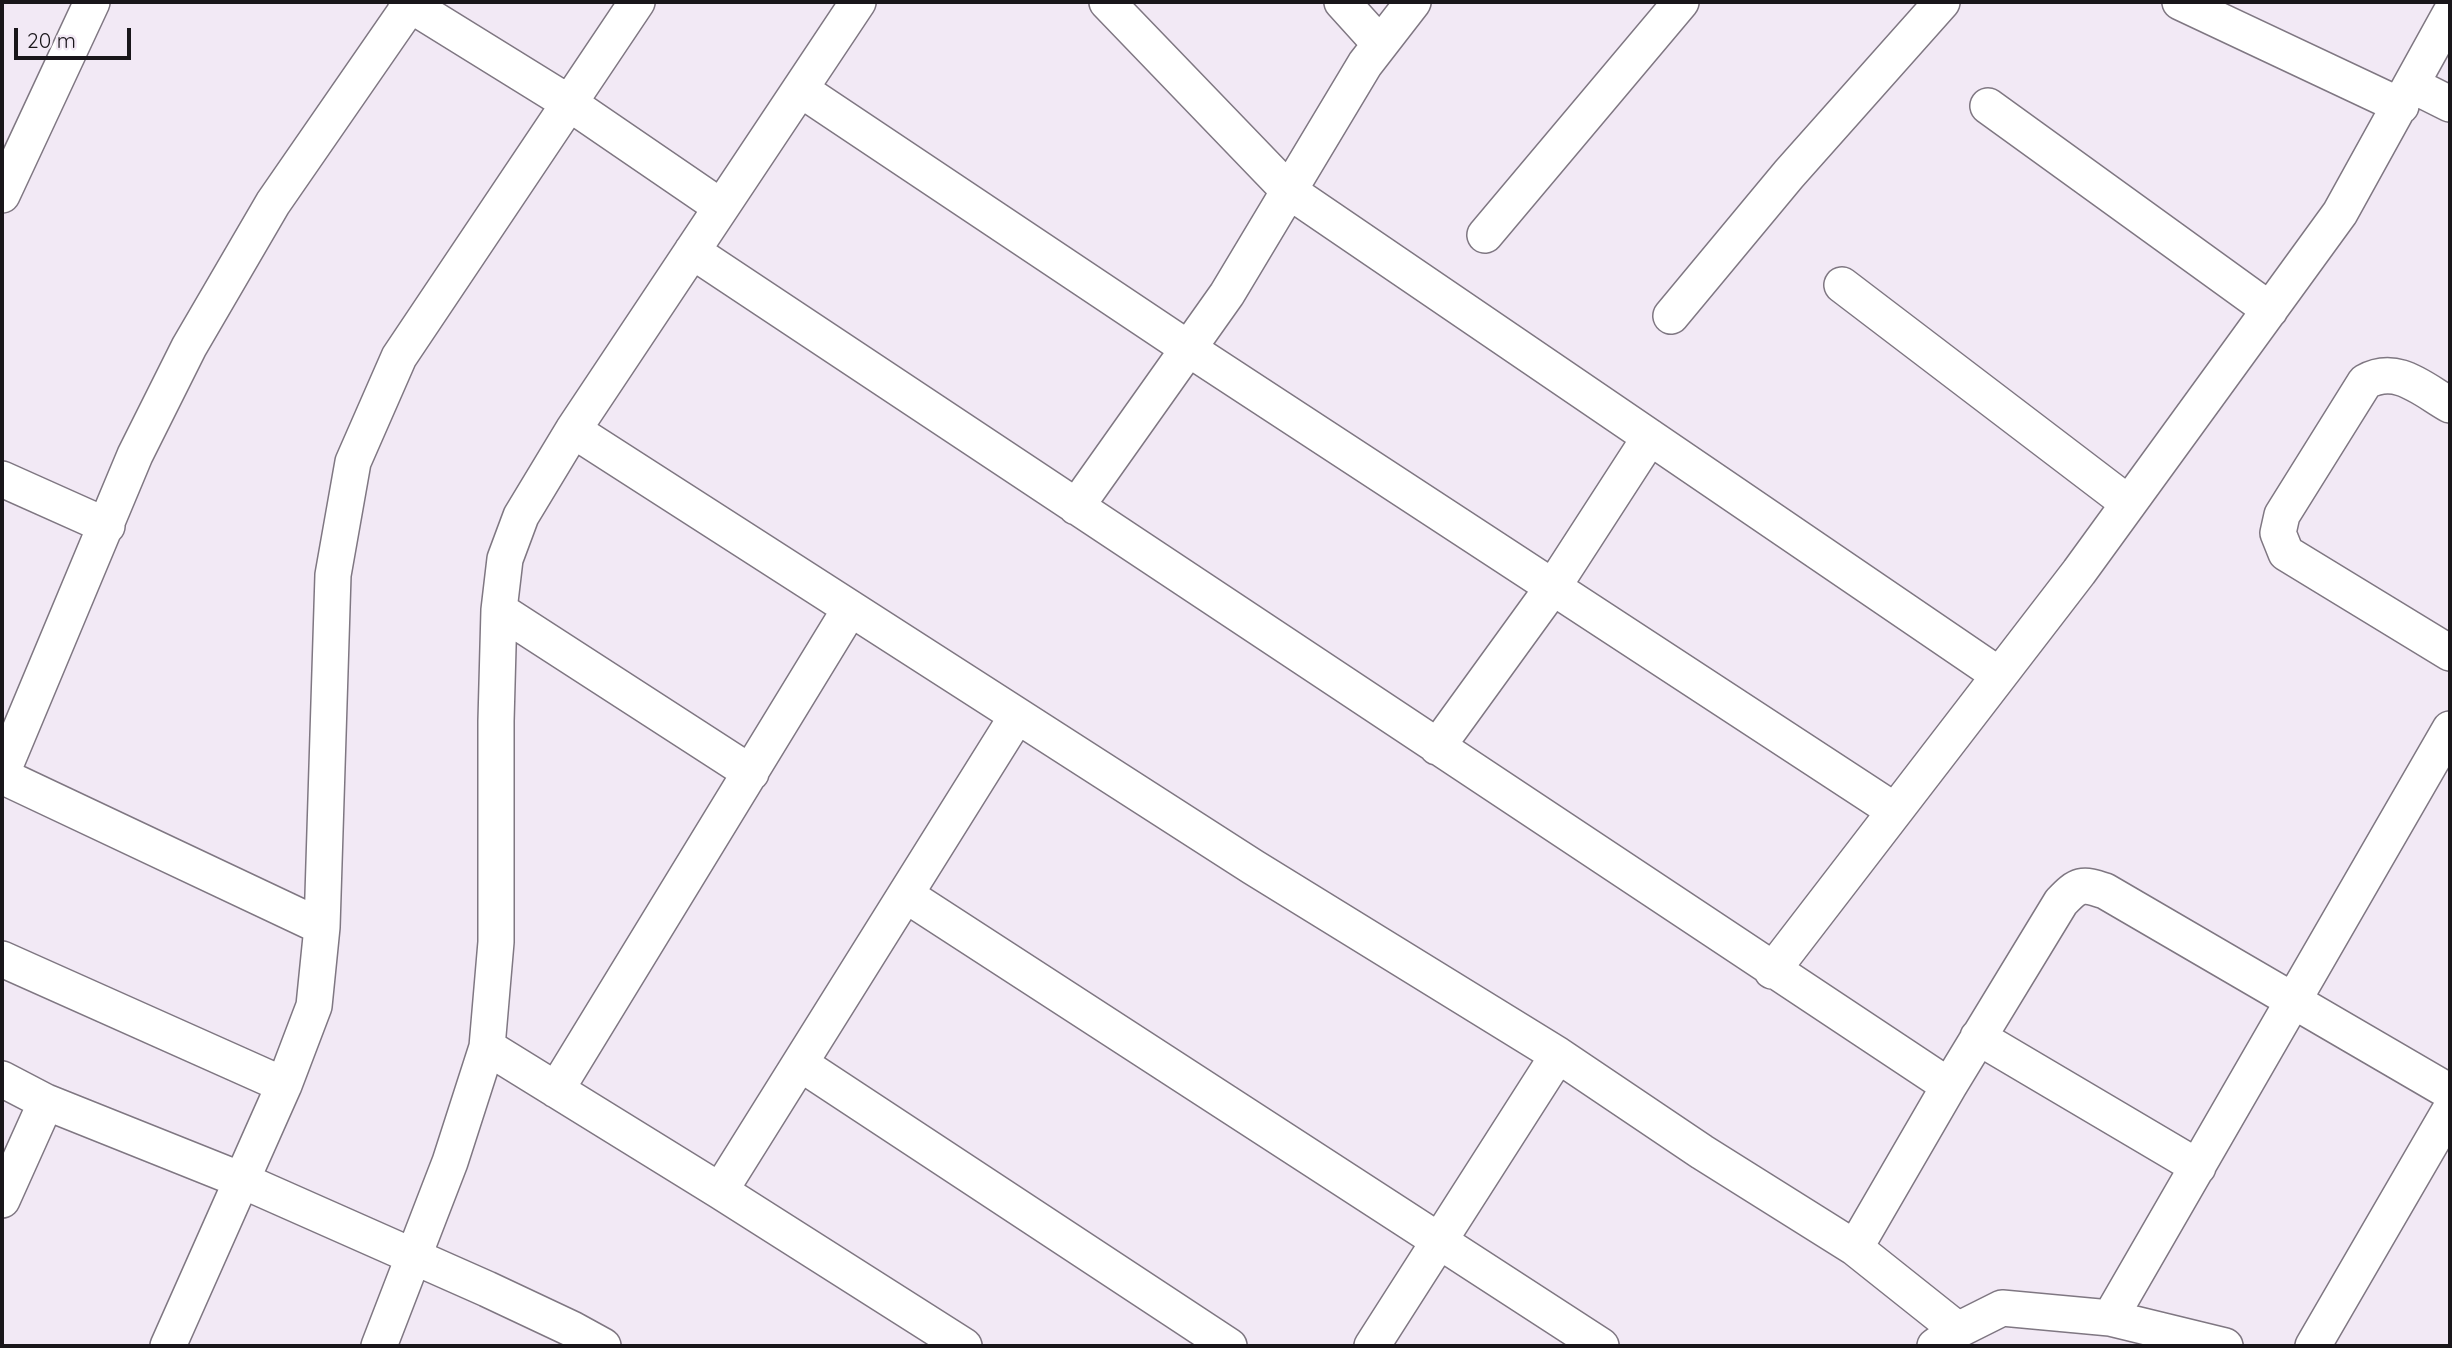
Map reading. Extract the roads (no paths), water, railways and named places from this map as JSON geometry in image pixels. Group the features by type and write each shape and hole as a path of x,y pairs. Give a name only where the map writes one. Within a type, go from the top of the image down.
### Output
{"street":[{"path":"2,195 92,2"},
{"path":"168,1346 284,1085 314,1006 322,928 333,575 353,462 399,357 637,2"},
{"path":"379,1346 450,1162 487,1047 496,942 496,722 499,610 505,559 521,516 573,430 858,2"},
{"path":"1107,2 1289,191 1999,676"},
{"path":"1342,2 1380,44"},
{"path":"1076,507 1227,294 1365,64 1413,2"},
{"path":"1485,235 1681,2"},
{"path":"1671,316 1788,174 1942,2"},
{"path":"2180,2 2407,96 2450,104"},
{"path":"322,928 2,775 135,455 196,335 273,203 410,3 569,103 721,207"},
{"path":"1772,971 1999,676 2340,213 2450,14"},
{"path":"800,89 1189,349 1895,811"},
{"path":"1988,106 2270,310"},
{"path":"692,251 1772,971 1949,1086"},
{"path":"1842,285 2128,503"},
{"path":"2450,405 2395,374 2378,375 2365,382 2282,515 2278,533 2286,553 2450,653"},
{"path":"573,430 1253,867 1558,1055 1702,1152 1854,1248 1947,1338 2002,1308 2110,1318 2150,1338 2225,1346"},
{"path":"1437,747 1553,587 1650,437"},
{"path":"2,479 107,526"},
{"path":"556,1090 849,609"},
{"path":"499,610 751,773"},
{"path":"720,1191 1017,716"},
{"path":"2110,1318 2450,729"},
{"path":"1854,1248 1978,1037 2061,902 2073,888 2088,885 2105,891 2450,1092"},
{"path":"906,895 1601,1346"},
{"path":"2,959 284,1085"},
{"path":"1978,1037 2198,1167"},
{"path":"487,1047 720,1191 949,1342"},
{"path":"1372,1346 1558,1055"},
{"path":"801,1064 1229,1346"},
{"path":"2,1079 46,1102 242,1180 548,1317 603,1346"},
{"path":"2,1200 46,1102"},
{"path":"2313,1346 2450,1110"}]}
